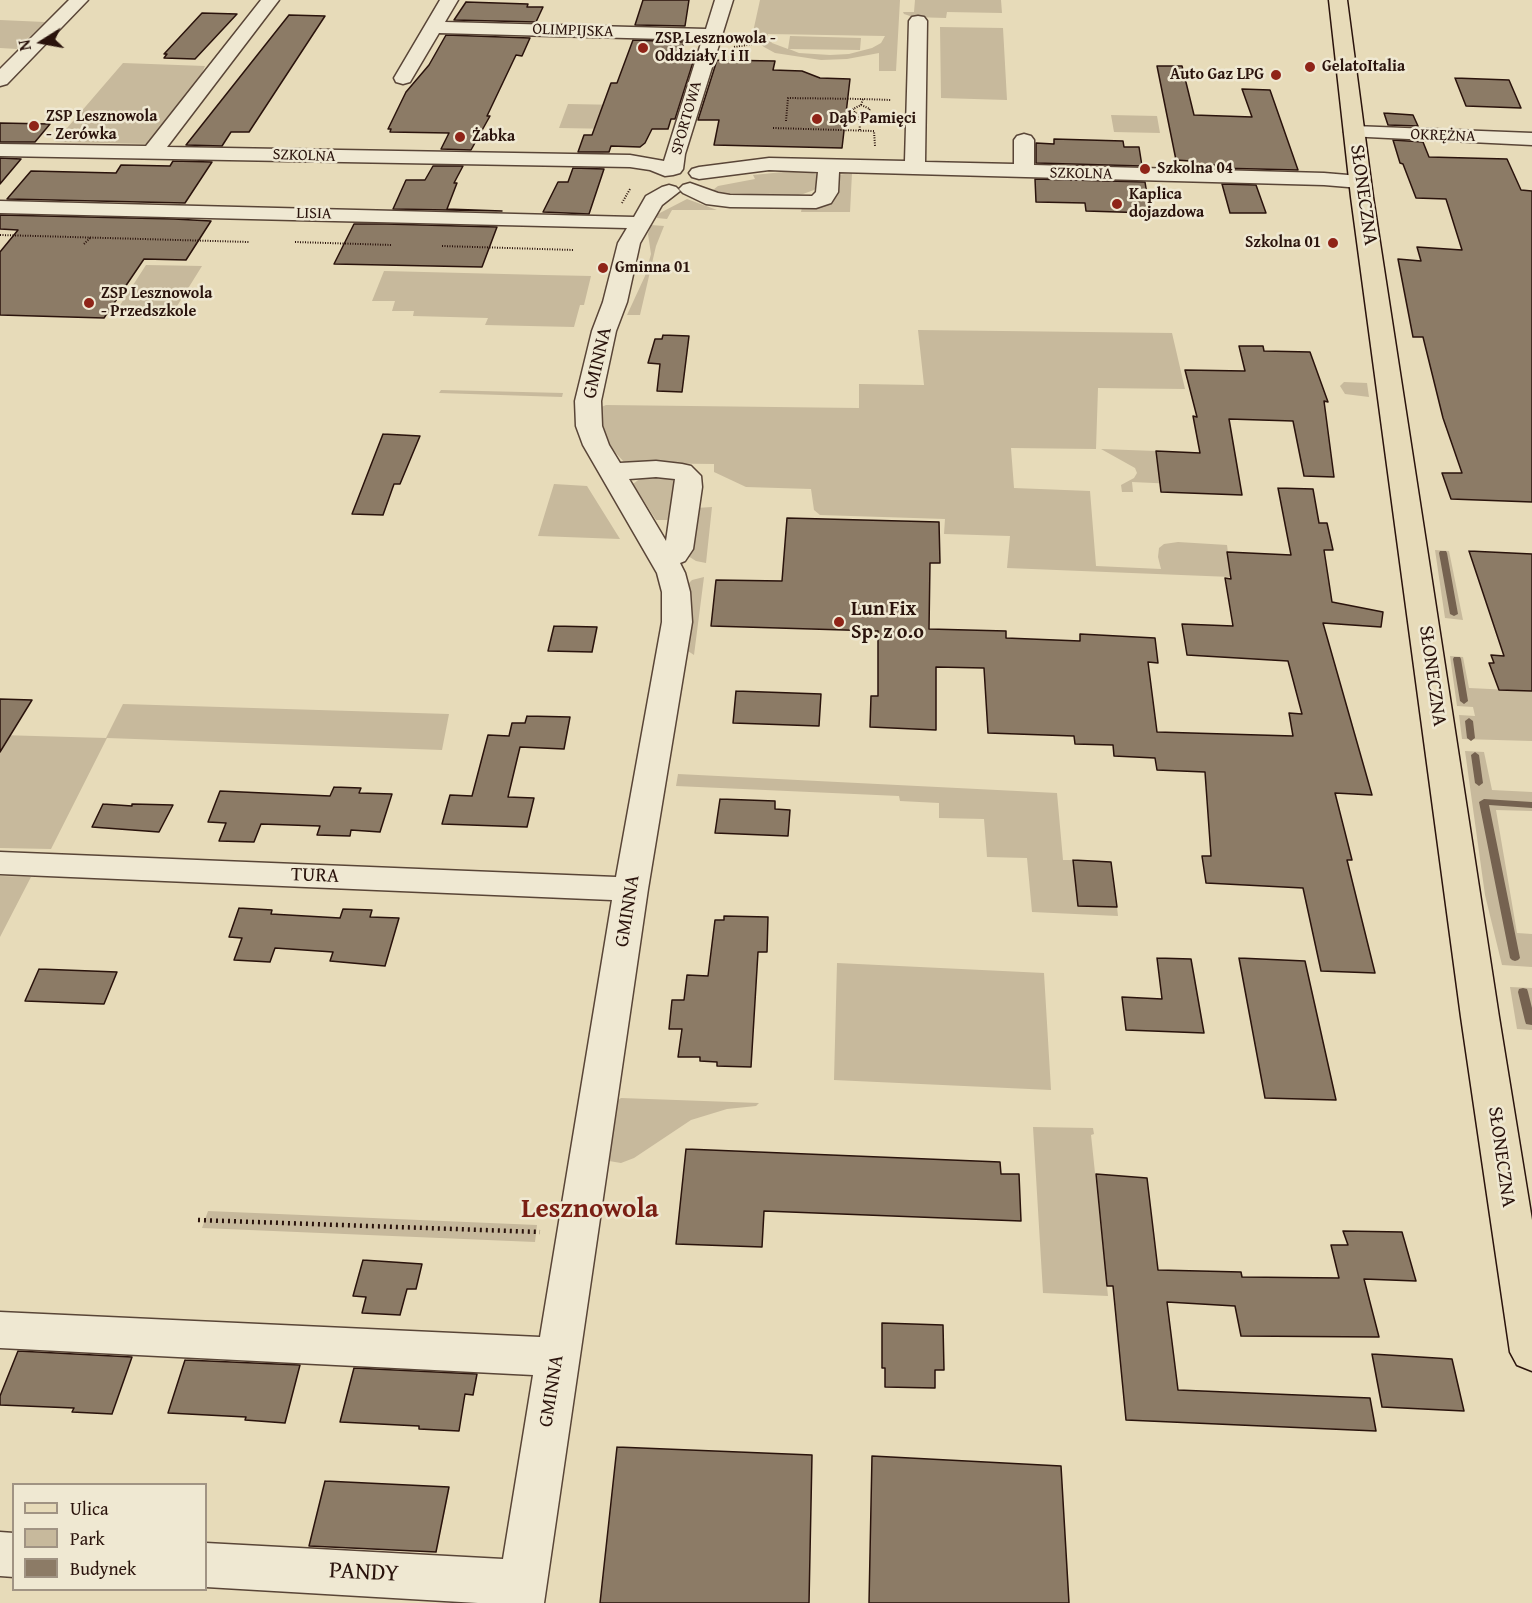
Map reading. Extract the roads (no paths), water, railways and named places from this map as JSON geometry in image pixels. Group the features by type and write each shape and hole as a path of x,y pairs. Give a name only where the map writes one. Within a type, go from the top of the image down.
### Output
{"main road":[{"name":"SŁONECZNA","path":"1338,0 1347,55 1360,182 1525,1268 1532,1352"}],"street":[{"path":"0,80 79,0"},
{"path":"152,152 270,0"},
{"path":"403,78 449,0"},
{"name":"SPORTOWA","path":"671,179 675,154 724,0"},
{"path":"915,162 918,21"},
{"name":"OLIMPIJSKA","path":"433,27 713,35"},
{"name":"OKRĘŻNA","path":"1354,132 1532,139"},
{"path":"1024,140 1024,172"},
{"name":"SZKOLNA","path":"0,150 608,162 671,179 802,167 829,167 1324,179 1360,182"},
{"path":"671,179 705,196 730,201 816,202 827,192 829,167"},
{"name":"GMINNA","path":"521,1593 631,889 677,622 676,592 664,561 596,445 589,426 588,401 604,331 615,302 624,229 654,201 671,179"},
{"name":"LISIA","path":"0,207 624,229"},
{"path":"612,472 656,469 682,472 688,476 689,487 679,549 675,555 664,561"},
{"path":"646,529 684,522"},
{"name":"TURA","path":"0,863 631,889"},
{"path":"0,1330 557,1357"},
{"name":"PANDY","path":"207,1565 521,1593"}],"waterway":[{"path":"1443,553 1454,614"},
{"path":"1457,659 1464,701"},
{"path":"1469,721 1471,738"},
{"path":"1475,755 1479,783"},
{"path":"1515,958 1484,802 1532,805"},
{"path":"1523,992 1530,1021 1532,1021"}],"place":[{"name":"ZSP Lesznowola - Oddziały I i II","path":"643,48"},
{"name":"GelatoItalia","path":"1310,67"},
{"name":"Auto Gaz LPG","path":"1276,75"},
{"name":"Dąb Pamięci","path":"817,119"},
{"name":"ZSP Lesznowola - Zerówka","path":"34,126"},
{"name":"Żabka","path":"460,137"},
{"name":"Szkolna 04","path":"1145,169"},
{"name":"Kaplica dojazdowa","path":"1117,204"},
{"name":"Szkolna 01","path":"1333,243"},
{"name":"Gminna 01","path":"603,268"},
{"name":"ZSP Lesznowola - Przedszkole","path":"89,303"},
{"name":"Lun Fix Sp. z o.o","path":"839,622"}],"district":[{"name":"Lesznowola","path":"590,1210"}]}
